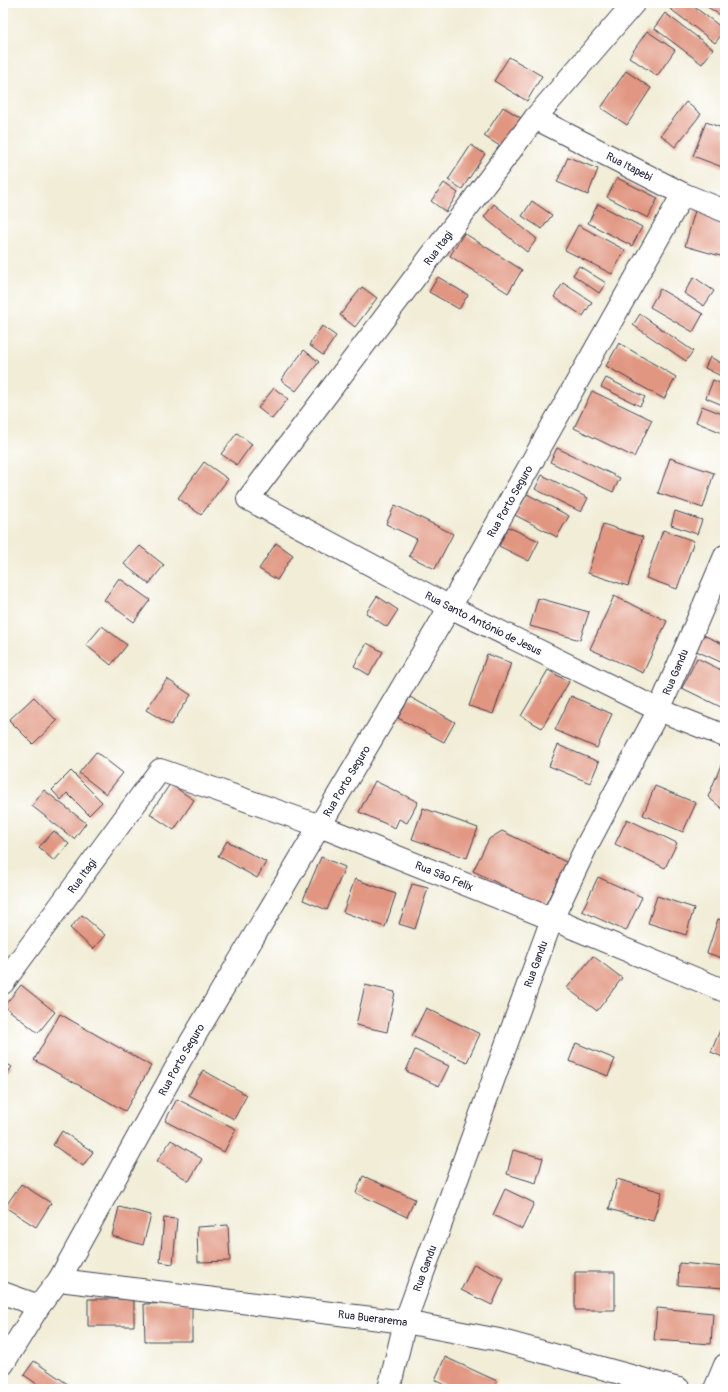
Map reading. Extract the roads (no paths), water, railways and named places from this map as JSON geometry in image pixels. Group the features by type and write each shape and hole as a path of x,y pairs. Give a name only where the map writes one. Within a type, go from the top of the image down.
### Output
{"street":[{"name":"Rua Itagi","path":"248,499 535,118 634,3"},
{"name":"Rua Itapebi","path":"535,118 683,194 725,211"},
{"name":"Rua Porto Seguro","path":"3,1364 38,1306 59,1280 182,1057 450,607 683,194"},
{"name":"Rua Santo Antônio de Jesus","path":"248,499 450,607 659,710 725,736"},
{"name":"Rua Gandu","path":"389,1389 405,1322 552,919 587,845 659,710 725,556"},
{"name":"Rua Itagi","path":"3,983 160,770"},
{"name":"Rua São Felix","path":"160,770 320,826 552,919 725,991"},
{"name":"Rua Buerarema","path":"59,1280 405,1322 499,1340 680,1389"},
{"path":"3,1293 38,1306"},
{"path":"715,1389 725,1365"}]}
